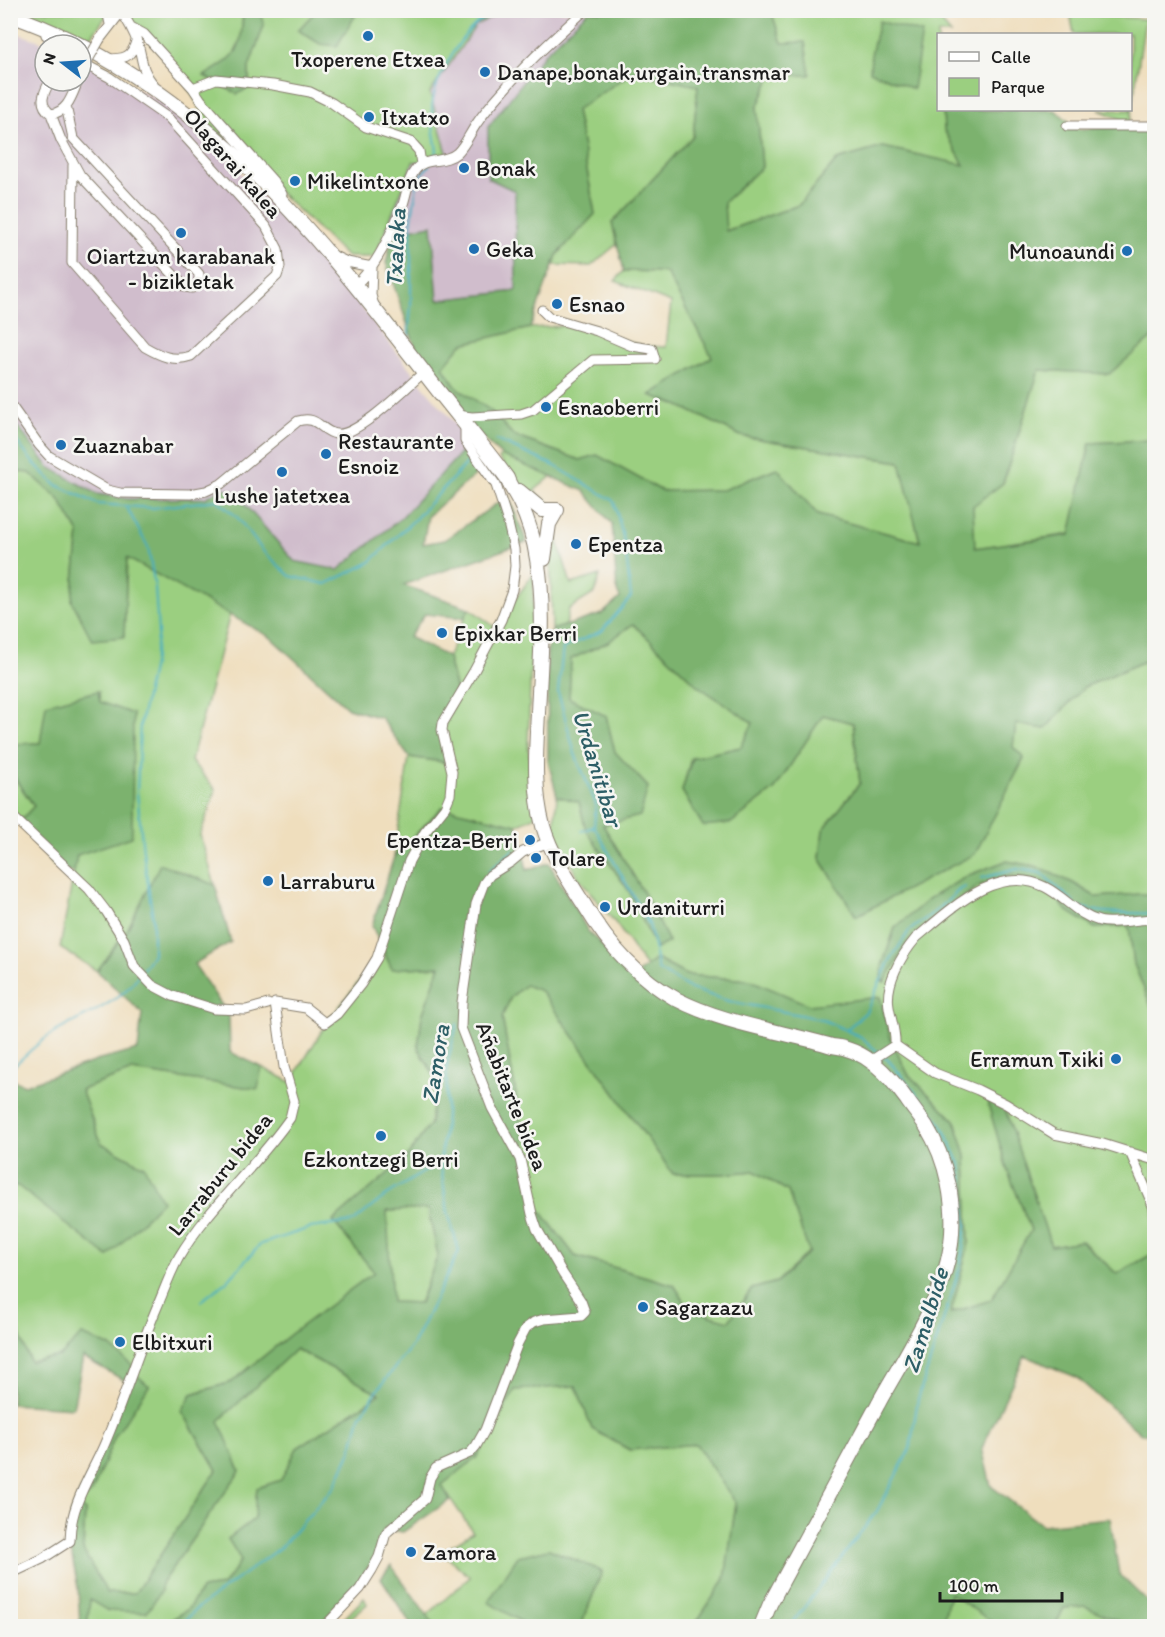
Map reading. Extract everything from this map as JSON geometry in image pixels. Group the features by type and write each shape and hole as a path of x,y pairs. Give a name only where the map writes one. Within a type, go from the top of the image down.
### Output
{"main road":[{"path":"10,15 56,33"},
{"path":"93,56 107,59 158,91 222,142 279,198 331,255 461,420 498,474 527,501 542,542 544,559"},
{"path":"518,494 542,510 557,510 549,524 544,559 535,776 538,804 549,842 573,886 609,942 647,978 675,998 699,1009 837,1049 843,1047 876,1062 896,1084 927,1128 945,1172 952,1211 951,1243 941,1284 770,1604 761,1626"},
{"path":"536,524 541,602"}],"street":[{"path":"107,10 110,24"},
{"path":"355,285 372,267 402,207 415,169 428,163 449,159 456,153 464,145 477,122 505,88 585,10"},
{"path":"93,47 120,11 131,27 142,69 158,91"},
{"path":"10,15 23,25 40,33"},
{"path":"131,27 144,34 193,88 274,182 282,194 279,198"},
{"path":"107,59 122,59 129,56 136,41"},
{"name":"Olagarai kalea","path":"72,163 72,263 145,347 161,356 179,360 191,356 277,276 280,267 278,249 266,226 168,118 110,77 93,61"},
{"path":"193,88 216,79 273,85 309,92 332,103 366,127 411,142 428,163"},
{"name":"Olagarai kalea","path":"44,93 41,99 44,108 51,114 72,163 80,175 185,287 192,288 198,283 199,274 73,138 66,106"},
{"path":"51,114 61,112 72,93"},
{"path":"1067,126 1155,126"},
{"path":"72,163 74,151 83,150"},
{"path":"331,255 347,262 372,267"},
{"path":"372,267 371,296 375,310"},
{"path":"461,420 533,410 593,360 655,358 652,349 632,346 549,317 542,310"},
{"path":"10,404 39,445 55,461 100,487 120,493 190,494 206,491 221,484 294,424 307,419 329,431 340,434 356,430 424,372"},
{"name":"Larraburu bidea","path":"10,1574 42,1559 70,1541 70,1526 78,1497 105,1443 133,1372 143,1339 179,1257 211,1213 281,1131 293,1110 293,1094 284,1067 275,1003 306,1008 325,1023 337,1014 361,984 377,958 395,897 414,851 425,832 445,807 450,795 452,772 443,740 443,723 501,620 512,590 515,566 514,549 507,519 496,485 498,474 465,441 461,420"},
{"path":"10,814 89,889 124,940 134,966 152,985 173,996 221,1011 246,1010 268,1004"},
{"name":"Añabitarte bidea","path":"325,1626 360,1589 379,1557 386,1533 425,1499 430,1478 436,1468 470,1453 476,1446 485,1430 518,1342 526,1328 534,1322 581,1316 585,1312 581,1301 537,1228 520,1159 492,1108 461,1028 462,1002 476,904 484,884 490,875 523,852 549,842"},
{"path":"876,1062 892,1046 888,995 904,955 916,938 973,894 1007,881 1021,880 1045,887 1059,895 1084,916 1103,922 1155,919"},
{"path":"892,1046 935,1073 1006,1104 1054,1134 1103,1144 1155,1160"},
{"path":"1130,1152 1155,1208"}],"shaded area":[{"path":"503,11 588,11 515,191 517,291 438,300 432,225 384,233 413,162 448,160 430,93 476,25"},
{"path":"10,31 33,39 33,93 93,93 93,63 117,79 167,104 228,159 293,228 344,285 425,388 471,442 401,518 339,570 294,561 233,491 222,488 205,498 128,499 97,494 49,467 11,417"}],"green space":[{"path":"19,11 110,11 93,34 70,33"},
{"path":"125,11 243,11 241,40 231,60 249,88 249,67 264,25 259,11 316,11 298,30 355,16 344,11 503,11 476,25 430,93 449,160 413,162 375,257 347,257 210,126 187,85"},
{"path":"243,11 259,11 264,25 249,67 249,88 237,94 204,76 232,57 236,51 241,35"},
{"path":"316,11 344,11 355,16 337,46 320,44 298,30"},
{"path":"588,11 771,11 782,43 805,42 810,75 771,76 757,108 762,167 724,202 726,231 799,205 837,160 883,147 964,165 944,130 943,111 1056,111 1078,129 1154,126 1154,336 1109,374 1039,370 1003,483 973,506 975,548 1070,535 1090,443 1154,440 1154,657 1084,687 1045,729 1016,724 1013,747 1024,758 975,854 856,916 820,858 823,830 860,783 853,723 823,715 775,789 731,823 703,826 682,791 692,758 741,747 753,723 698,686 633,624 608,642 571,659 569,698 606,716 615,752 648,787 640,816 603,825 644,893 669,942 656,949 629,891 586,830 579,802 557,796 548,761 547,652 552,630 602,614 620,598 617,591 612,524 584,491 501,455 476,432 418,355 386,263 393,232 432,225 438,300 516,291 515,191 488,178 488,127 545,53","holes":["633,72 698,86 693,136 612,223 624,271 666,272 712,357 650,395 680,406 741,436 900,462 920,542 818,515 777,468 723,490 662,491 597,455 580,460 514,436 491,411 456,387 443,367 462,344 530,328 557,255 595,214 576,110"]},
{"path":"771,11 932,11 950,33 937,33 937,111 943,111 944,130 964,165 883,147 837,160 799,205 725,231 724,202 762,167 757,108 771,76 810,74 782,43"},
{"path":"1070,13 1145,19 1132,109 1132,33 1074,33"},
{"path":"879,21 922,33 913,89 870,71 871,55"},
{"path":"633,72 698,86 693,136 612,223 617,244 591,266 554,265 557,255 595,214 576,110"},
{"path":"1101,111 1132,111 1130,123"},
{"path":"624,271 666,272 712,357 651,395 680,406 741,436 900,462 920,542 818,515 777,468 723,490 662,491 597,455 580,460 514,436 491,411 456,387 443,367 461,344 530,328 578,325 642,346 666,347 671,303 615,281"},
{"path":"1154,336 1154,440 1090,443 1071,534 974,548 973,505 1003,483 1039,370 1109,374"},
{"path":"10,417 49,467 97,494 128,499 205,498 222,488 233,491 294,561 338,570 401,518 471,442 488,464 428,516 423,544 444,540 508,496 527,542 403,585 469,608 464,618 425,614 409,637 448,657 457,696 443,727 451,763 409,757 381,718 348,708 270,637 127,558 124,637 92,640 72,601 79,533 59,499 30,473 11,471"},
{"path":"501,455 552,476 534,491 553,506 534,500 499,459"},
{"path":"11,471 30,473 59,499 79,533 72,601 124,637 127,557 230,614 191,761 216,790 200,835 215,885 161,864 127,930 97,971 60,948 77,855 100,702 99,692 40,743 12,744 11,747"},
{"path":"553,525 571,584 600,575 595,593 569,609 566,625 552,630 550,539"},
{"path":"534,573 528,745 536,816 517,825 442,807 394,857 409,757 450,763 443,727 457,696 448,657 469,608 495,627"},
{"path":"633,624 698,686 753,723 741,747 691,758 682,791 703,825 731,823 775,789 823,715 853,723 860,783 823,830 820,858 856,916 975,853 1024,759 1012,748 1016,724 1045,729 1084,687 1154,657 1154,896 1142,894 1096,897 1073,883 1035,866 1006,861 969,875 930,898 895,928 882,966 881,980 885,982 906,945 978,886 1012,875 1045,885 1066,910 1095,928 1129,926 1134,964 1151,1006 1154,1006 1154,1253 1117,1274 1082,1241 1051,1246 1004,1107 988,1101 1007,1169 1031,1230 991,1300 951,1313 969,1243 966,1155 955,1121 908,1074 891,1039 880,997 809,1006 750,980 686,975 656,959 646,967 617,925 578,877 554,830 557,796 579,801 586,830 629,891 656,949 669,942 644,893 603,825 639,816 648,787 615,752 606,716 569,698 571,659 608,642"},
{"path":"98,691 100,702 133,714 132,837 77,855 74,873 53,865 21,820 34,806 11,772 10,747 12,744 40,743 46,704"},
{"path":"10,772 34,806 21,820 11,814"},
{"path":"442,807 517,825 527,870 549,863 588,931 633,977 656,959 686,975 750,980 809,1005 880,997 891,1039 908,1074 955,1121 966,1155 969,1243 951,1313 991,1300 1031,1230 1007,1169 987,1101 1004,1106 1051,1246 1081,1241 1117,1274 1154,1253 1154,1434 1141,1434 1076,1377 1025,1356 982,1448 991,1486 1042,1525 1110,1518 1119,1574 1154,1608 1154,1626 1129,1626 1085,1606 1064,1608 1055,1626 998,1626 950,1593 942,1626 694,1626 725,1579 736,1503 696,1444 630,1450 592,1429 576,1386 515,1390 476,1458 442,1485 450,1500 403,1532 384,1529 375,1557 356,1585 319,1626 162,1626 187,1610 202,1589 223,1586 241,1560 228,1539 254,1519 257,1488 281,1480 297,1448 380,1394 296,1349 219,1421 240,1471 161,1584 161,1591 147,1612 108,1611 90,1600 87,1626 80,1626 78,1588 71,1551 70,1514 133,1378 138,1376 149,1386 115,1436 92,1492 78,1505 85,1511 83,1550 107,1593 135,1593 217,1470 182,1411 192,1394 232,1382 291,1334 374,1272 333,1221 407,1157 430,1124 436,1079 418,1047 422,1016 440,966 392,969 372,926 394,857","holes":["525,985 541,991 673,1174 723,1174 754,1171 788,1191 809,1252 777,1282 752,1289 729,1321 711,1316 686,1304 674,1285 575,1256 536,1205 502,1017 511,997","428,1209 438,1255 420,1303 392,1302 387,1211"]},
{"path":"1006,861 1035,866 1073,883 1096,897 1142,894 1154,896 1154,1006 1151,1006 1134,964 1129,926 1095,928 1066,910 1045,885 1012,875 978,886 906,945 885,982 881,980 882,966 895,928 930,898 969,875"},
{"path":"160,864 215,885 231,942 194,964 229,1016 230,1052 261,1067 258,1089 132,1071 81,1090 101,1143 144,1166 162,1201 108,1257 18,1186 11,1185 10,1079 25,1085 96,1061 138,1050 142,1013 97,971 127,930"},
{"path":"383,950 392,969 440,966 422,1016 418,1047 436,1079 430,1124 407,1157 333,1221 374,1272 291,1334 232,1382 192,1394 182,1411 217,1470 135,1593 107,1593 83,1550 85,1511 77,1505 92,1491 115,1436 149,1385 125,1381 109,1346 30,1362 13,1316 11,1316 10,1185 18,1186 144,1166 101,1143 81,1090 132,1071 258,1089 261,1067 291,1082 326,1024"},
{"path":"525,985 541,991 673,1174 723,1174 754,1171 788,1191 809,1251 777,1282 752,1289 729,1321 711,1316 686,1304 674,1285 575,1256 536,1205 502,1017 511,997"},
{"path":"428,1209 438,1255 419,1303 391,1302 387,1211"},
{"path":"10,1316 13,1316 30,1362 60,1356 82,1335 109,1346 133,1366 125,1381 83,1357 73,1408 11,1404"},
{"path":"295,1349 380,1394 297,1448 281,1480 257,1488 254,1519 228,1539 242,1560 223,1586 202,1589 187,1610 162,1626 87,1626 90,1599 161,1591 161,1584 240,1471 218,1421"},
{"path":"576,1386 592,1429 629,1450 696,1444 736,1503 725,1579 694,1626 581,1626 602,1572 489,1602 528,1626 435,1626 427,1615 470,1577 442,1552 473,1532 441,1485 476,1458 515,1389"},
{"path":"549,1549 602,1571 581,1626 528,1626 488,1602 518,1556"},
{"path":"391,1565 435,1626 412,1626 381,1578"},
{"path":"950,1593 998,1626 942,1626"},
{"path":"364,1598 367,1604 341,1626 337,1626"},
{"path":"1085,1606 1129,1626 1055,1626 1064,1608"}],"waterway":[{"name":"Txalaka","path":"433,158 437,151 433,125 433,98 441,74 469,31 479,21 497,10"},
{"name":"Txalaka","path":"408,338 411,305 411,224 417,184 421,174 429,166"},
{"name":"Urdanitibar","path":"10,433 31,460 55,484 98,504 152,508 217,500 238,518 263,551 290,576 326,584 369,563 416,518 468,462"},
{"name":"Urdanitibar","path":"496,440 555,466 614,501 625,545 631,597 602,631 563,648 558,692 575,754 596,804 594,826 649,924 655,951"},
{"path":"126,506 148,547 155,587 158,632 140,725 137,792 153,919 153,954 143,969"},
{"path":"582,831 593,827"},
{"name":"Zamora","path":"489,871 513,850"},
{"path":"982,878 1017,869 1041,873 1074,902"},
{"path":"847,1029 866,1012 889,962 909,931 965,887"},
{"path":"1080,907 1108,912 1154,914"},
{"name":"Zamora","path":"465,950 470,914"},
{"name":"Urdanitibar","path":"655,954 658,970 691,989 728,1001 821,1019 861,1037 878,1052"},
{"path":"10,1069 46,1038 119,996 138,976"},
{"name":"Zamora","path":"181,1626 195,1610 282,1546 334,1487 351,1451 360,1417 413,1344 459,1251 448,1213 440,1162 446,1116 447,1064 457,1024"},
{"name":"Zamalbide","path":"790,1626 877,1511 910,1449 918,1399 960,1267 966,1225 961,1166 941,1124 883,1056"},
{"path":"201,1301 226,1282 261,1244 310,1228 353,1222 388,1194 440,1162"}],"place":[{"name":"Txoperene Etxea","path":"368,36"},
{"name":"Danape,bonak,urgain,transmar","path":"485,72"},
{"name":"Itxatxo","path":"369,117"},
{"name":"Bonak","path":"464,168"},
{"name":"Mikelintxone","path":"295,181"},
{"name":"Oiartzun karabanak - bizikletak","path":"181,233"},
{"name":"Geka","path":"474,249"},
{"name":"Munoaundi","path":"1127,251"},
{"name":"Esnao","path":"557,304"},
{"name":"Esnaoberri","path":"546,407"},
{"name":"Zuaznabar","path":"61,445"},
{"name":"Restaurante Esnoiz","path":"326,454"},
{"name":"Lushe jatetxea","path":"282,472"},
{"name":"Epentza","path":"576,544"},
{"name":"Epixkar Berri","path":"442,633"},
{"name":"Epentza-Berri","path":"530,840"},
{"name":"Tolare","path":"536,858"},
{"name":"Larraburu","path":"268,881"},
{"name":"Urdaniturri","path":"605,907"},
{"name":"Erramun Txiki","path":"1116,1059"},
{"name":"Ezkontzegi Berri","path":"381,1136"},
{"name":"Sagarzazu","path":"643,1307"},
{"name":"Elbitxuri","path":"120,1342"},
{"name":"Zamora","path":"411,1552"}]}
